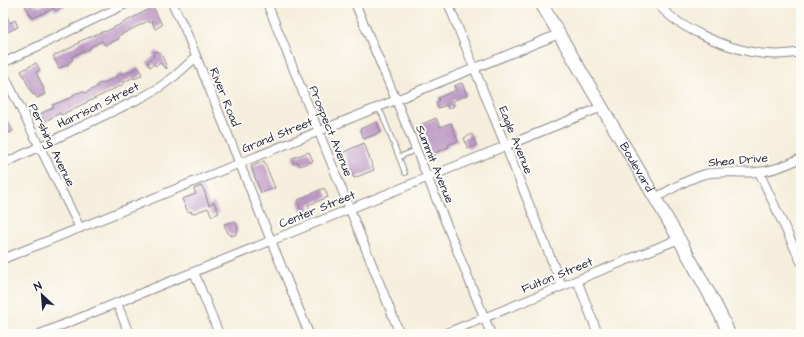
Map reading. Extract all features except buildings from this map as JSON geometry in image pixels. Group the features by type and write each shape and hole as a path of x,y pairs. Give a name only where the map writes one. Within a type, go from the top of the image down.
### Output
{"street":[{"path":"3,63 128,3"},
{"name":"River Road","path":"172,3 185,29 309,334"},
{"name":"Prospect Avenue","path":"267,3 400,334"},
{"name":"Summit Avenue","path":"355,3 396,100 490,334"},
{"name":"Eagle Avenue","path":"448,3 562,286"},
{"name":"Boulevard","path":"541,3 679,239 716,306 729,334"},
{"path":"657,3 672,19 683,26 731,48 763,54 801,52"},
{"name":"Grand Street","path":"3,259 559,34"},
{"name":"Harrison Street","path":"3,164 141,98 175,76 196,57"},
{"name":"Pershing Avenue","path":"3,73 80,228"},
{"name":"Center Street","path":"40,334 602,107"},
{"name":"Shea Drive","path":"655,198 682,182 707,174 719,172 770,171 783,167 801,158"},
{"path":"759,172 801,262"},
{"name":"Fulton Street","path":"444,334 679,239"},
{"path":"194,272 219,334"},
{"path":"577,280 598,334"},
{"path":"117,303 129,334"}],"lane":[{"path":"377,108 382,114 405,173"},
{"path":"399,157 416,150"}]}
